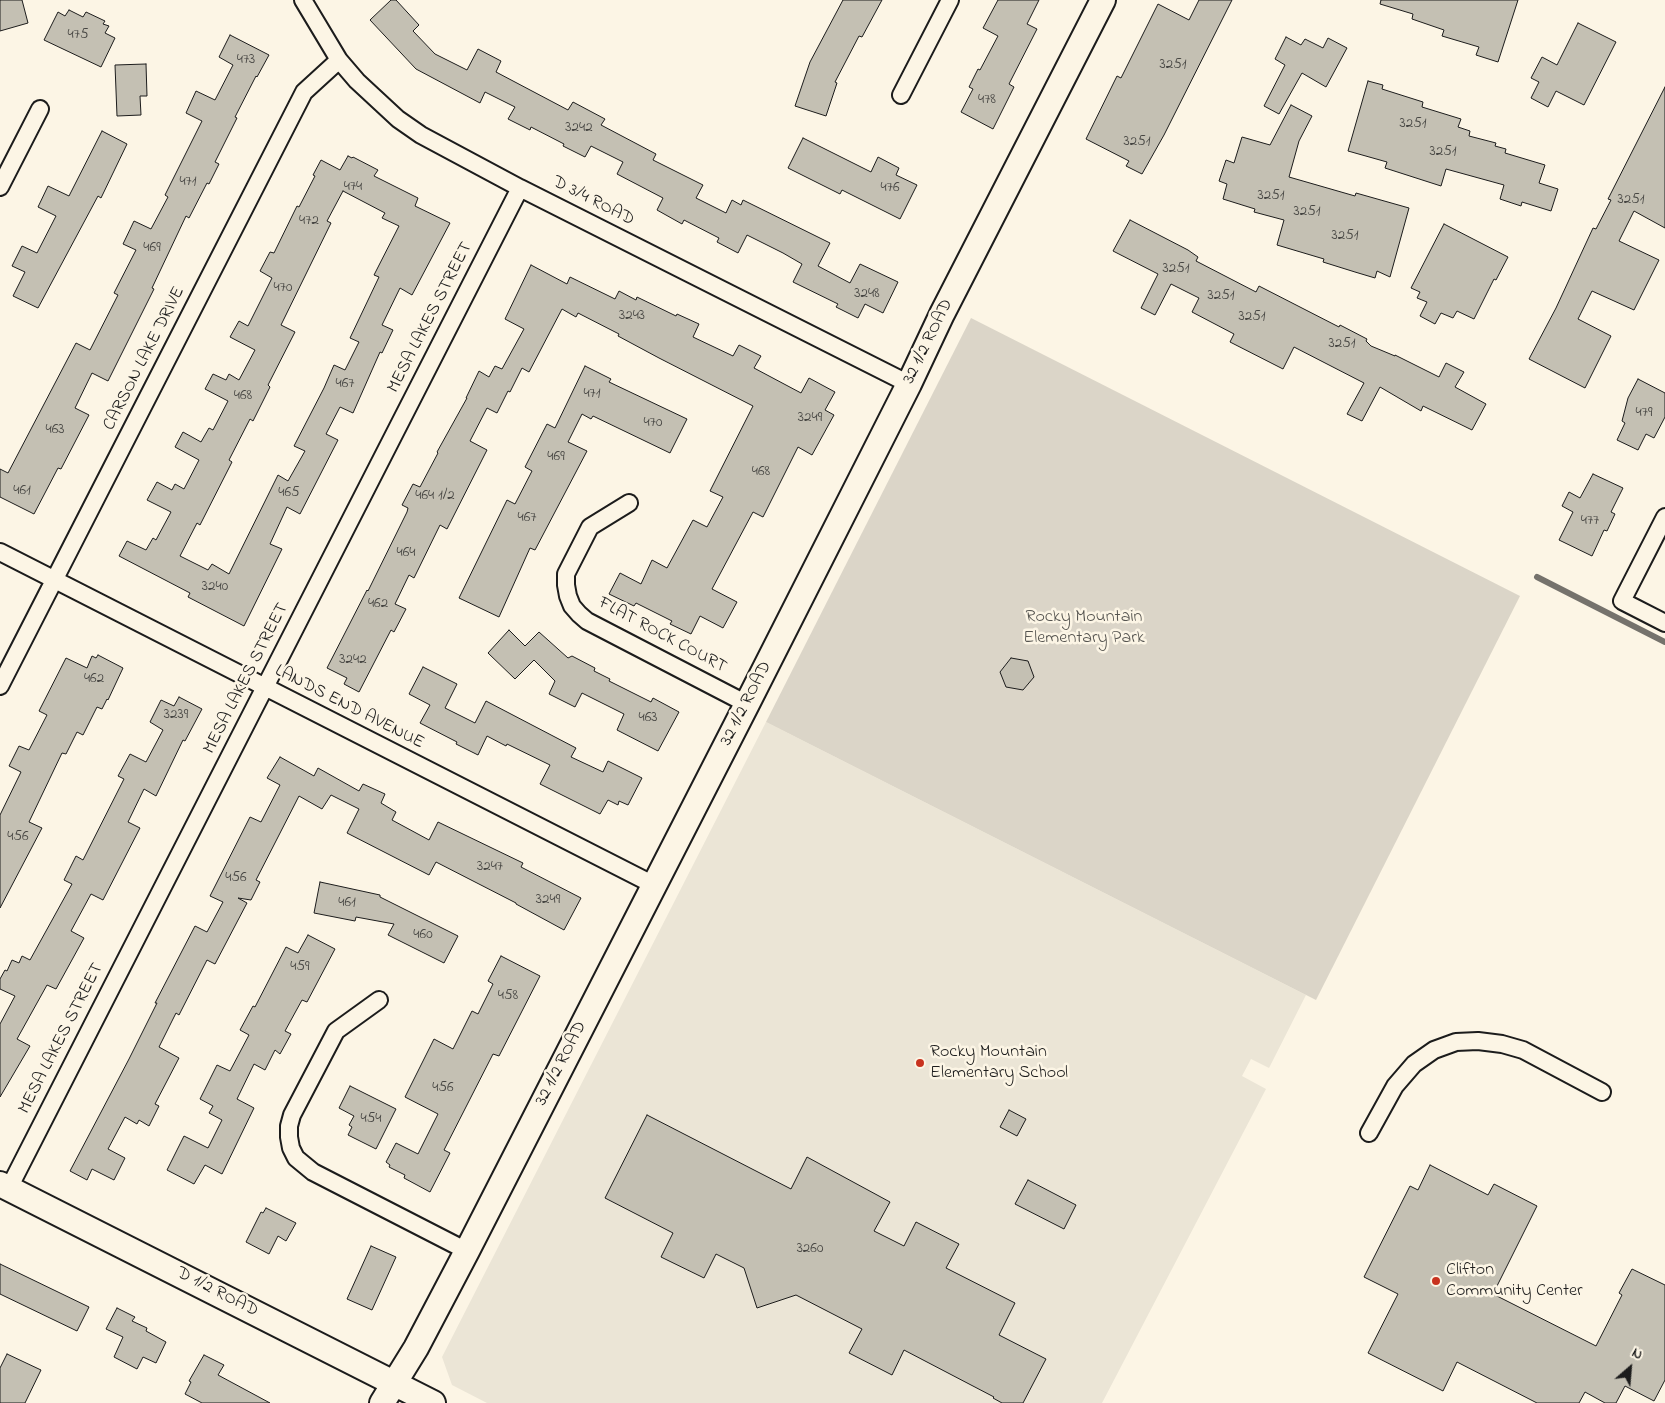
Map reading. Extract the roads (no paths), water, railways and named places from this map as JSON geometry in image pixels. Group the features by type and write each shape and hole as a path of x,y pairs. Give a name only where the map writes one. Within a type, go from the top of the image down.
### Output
{"street":[{"name":"D 3/4 ROAD","path":"303,0 339,60 370,94 398,119 421,135 520,188 909,384"},
{"path":"901,95 950,0"},
{"name":"32 1/2 ROAD","path":"388,1393 416,1348 467,1251 747,704 909,384 942,314 1103,0"},
{"name":"CARSON LAKE DRIVE","path":"0,686 304,92 339,60"},
{"path":"0,187 40,109"},
{"name":"MESA LAKES STREET","path":"4,1186 265,687 520,188"},
{"name":"FLAT ROCK COURT","path":"629,503 590,527 566,574 568,596 572,606 587,620 747,704"},
{"path":"1665,517 1622,601 1665,623"},
{"name":"LANDS END AVENUE","path":"0,552 654,886"},
{"path":"379,1000 336,1031 292,1115 289,1126 291,1148 300,1162 313,1172 467,1251"},
{"path":"1369,1133 1395,1086 1414,1064 1434,1050 1456,1042 1478,1041 1502,1044 1523,1050 1602,1092"},
{"name":"D 1/2 ROAD","path":"4,1186 388,1393 433,1403"}],"waterway":[{"path":"1537,577 1665,642"}],"place":[{"name":"Rocky Mountain Elementary School","path":"920,1063"},
{"name":"Clifton Community Center","path":"1436,1281"}],"park label":[{"name":"Rocky Mountain Elementary Park","path":"1084,628"}]}
